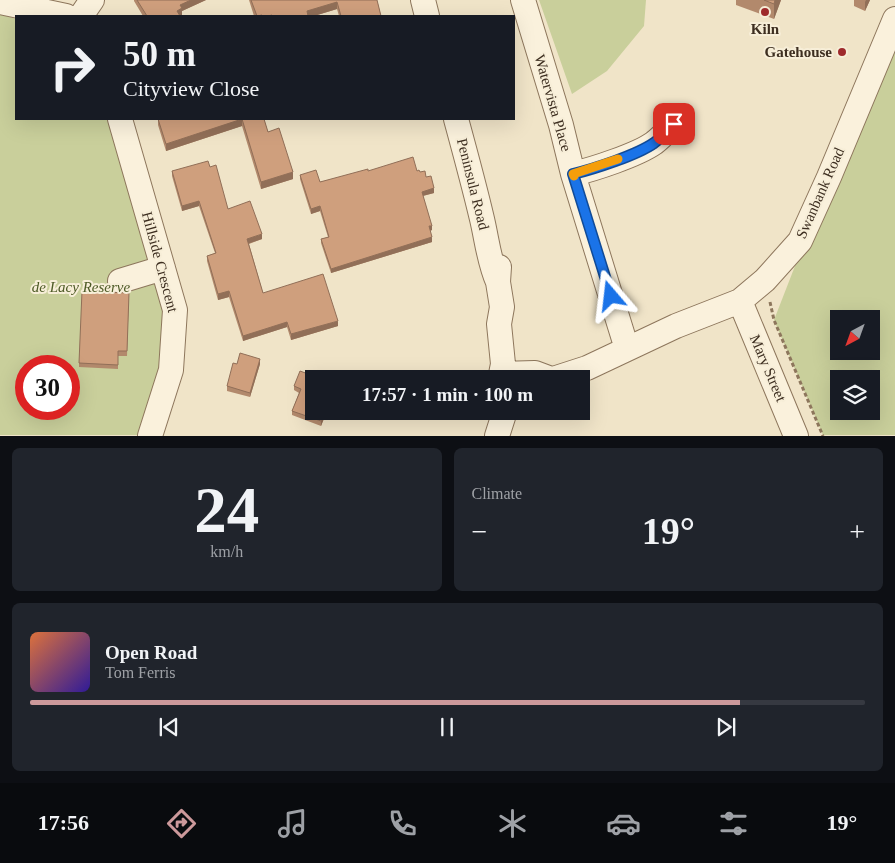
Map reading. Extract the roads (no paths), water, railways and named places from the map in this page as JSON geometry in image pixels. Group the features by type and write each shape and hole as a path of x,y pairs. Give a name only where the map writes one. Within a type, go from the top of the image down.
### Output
{"street":[{"path":"82,15 92,0"},
{"path":"423,0 427,15"},
{"name":"Watervista Place","path":"523,0 561,125 573,174 628,349"},
{"path":"0,2 61,15"},
{"name":"Swanbank Road","path":"581,370 676,326 740,300 765,280 800,241 829,177 895,18"},
{"name":"Hillside Crescent","path":"120,120 175,310 171,370 150,436"},
{"name":"Peninsula Road","path":"456,120 490,249 491,267 498,282 502,307 499,324 505,370"},
{"path":"573,174 590,170 653,144 674,124"},
{"path":"120,281 163,268"},
{"name":"Mary Street","path":"740,300 796,436"},
{"path":"482,436 487,420"},
{"path":"497,436 502,420"}],"place":[{"name":"Kiln","path":"765,12"},
{"name":"Gatehouse","path":"842,52"}],"park label":[{"name":"de Lacy Reserve","path":"81,287"}]}
